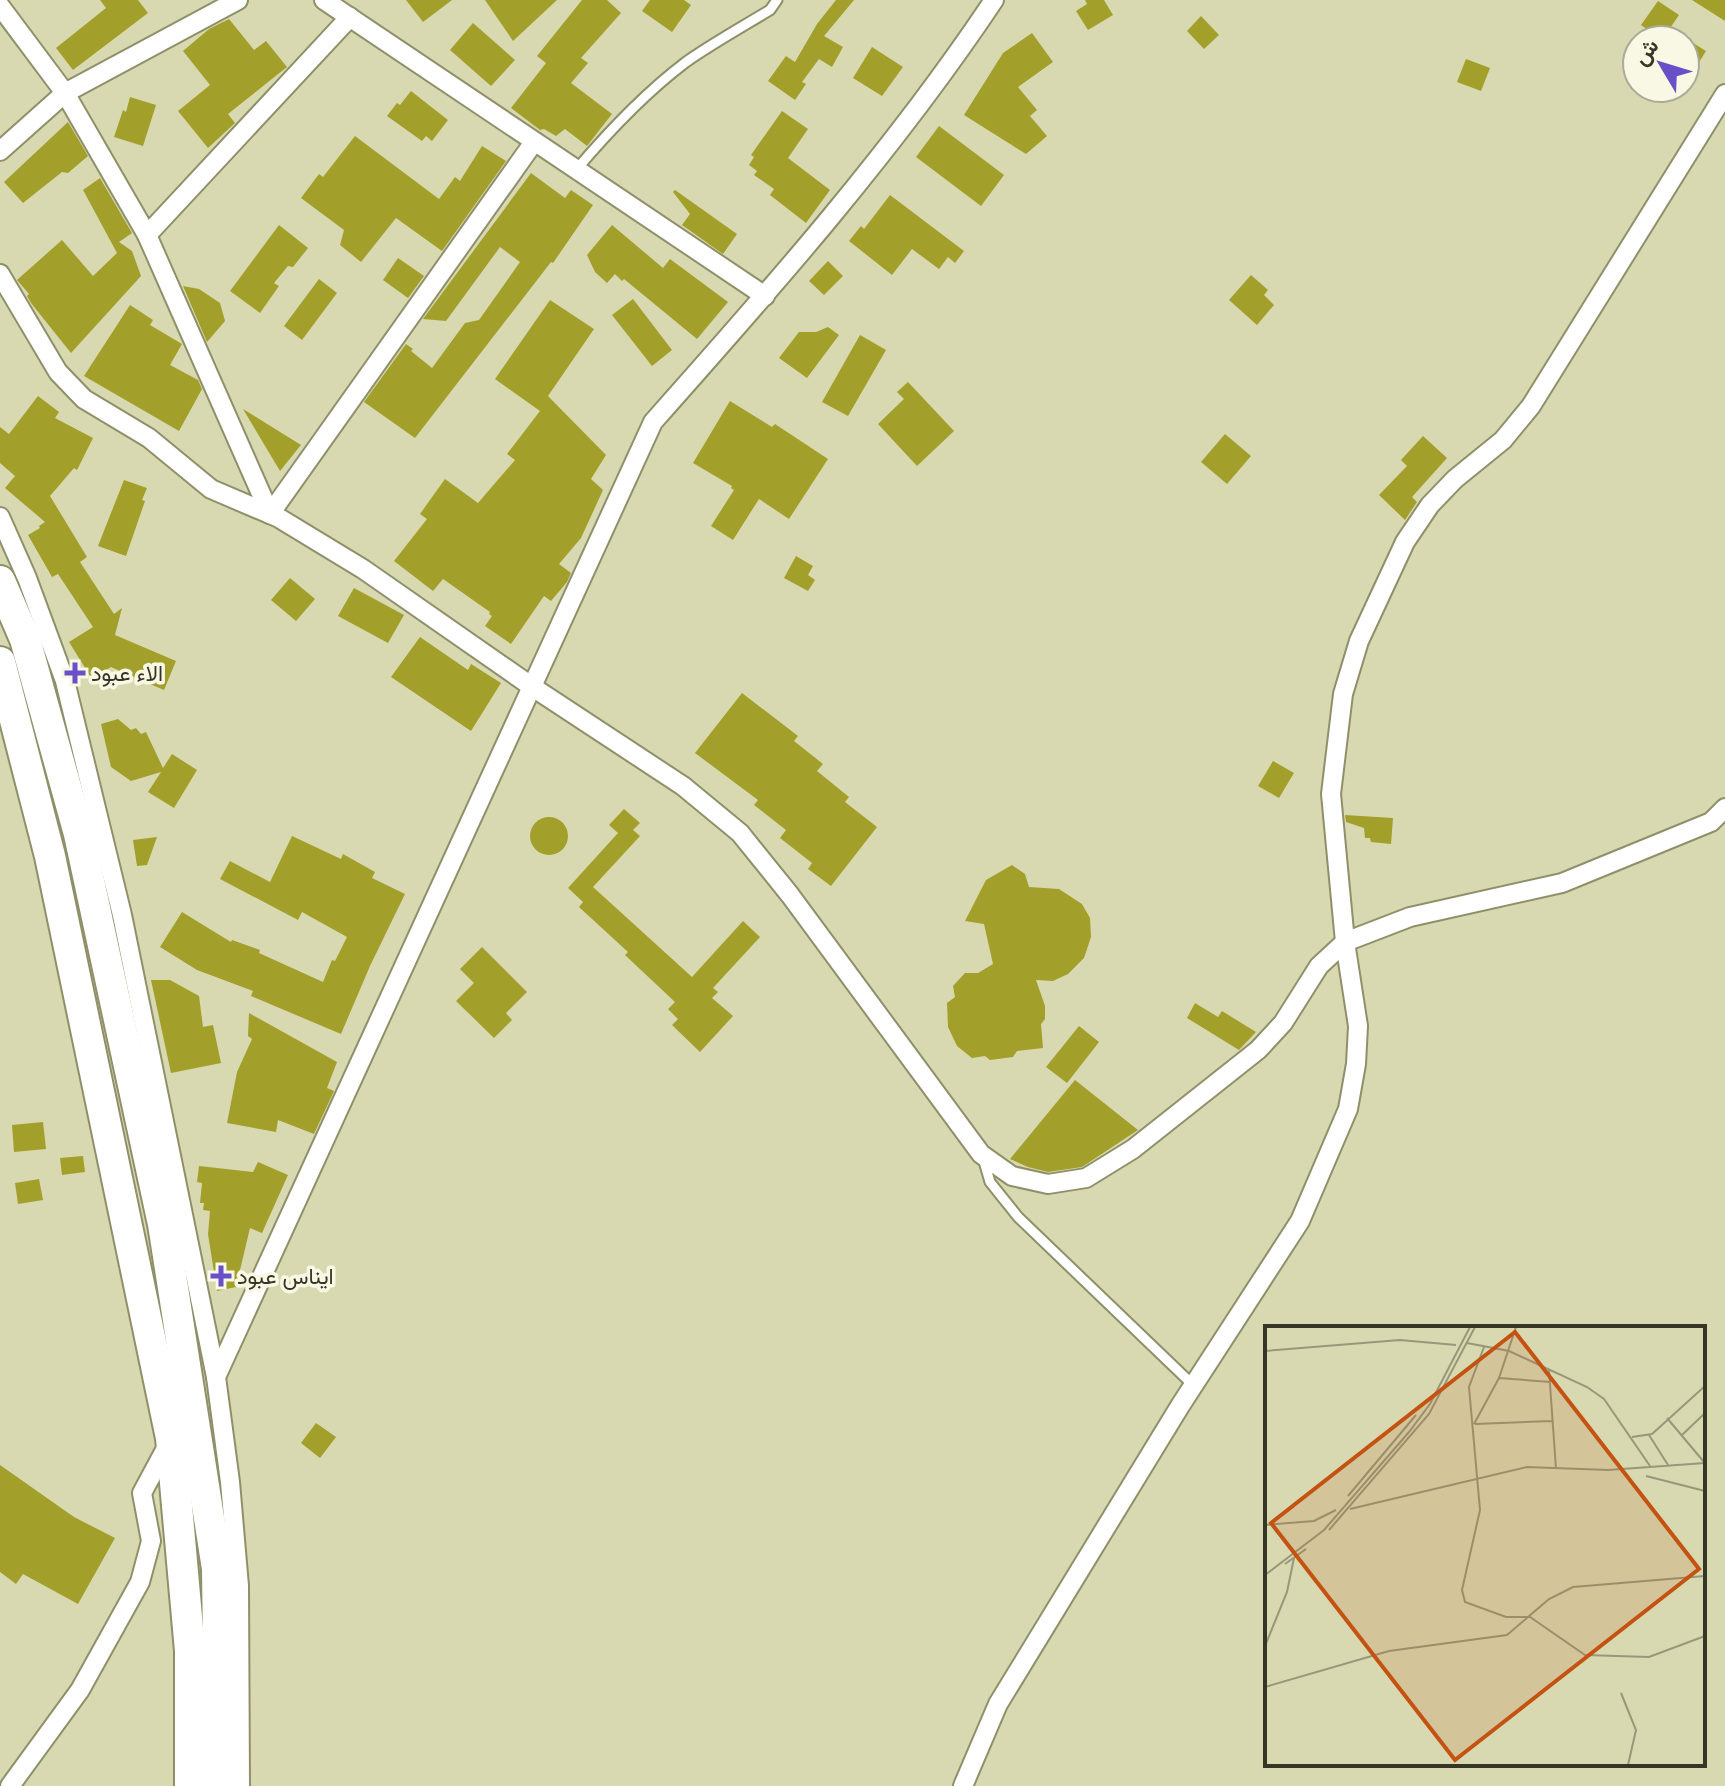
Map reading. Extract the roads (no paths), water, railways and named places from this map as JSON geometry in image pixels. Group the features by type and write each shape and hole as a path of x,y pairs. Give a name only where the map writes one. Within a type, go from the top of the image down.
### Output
{"main road":[{"path":"0,581 25,639 79,834 163,1224 217,1569 225,1786"},
{"path":"0,662 50,856 171,1438 190,1651 190,1786"}],"street":[{"path":"0,151 65,93 238,0"},
{"path":"324,0 765,296"},
{"path":"216,1377 653,422 765,296 951,64 994,0"},
{"path":"0,6 65,93 147,235 270,514"},
{"path":"147,235 350,17"},
{"path":"963,1786 998,1704 1193,1385 1300,1221 1348,1109 1356,1064 1358,1026 1345,942 1331,794 1343,694 1359,641 1405,542 1430,505 1455,479 1503,440 1531,406 1725,94"},
{"path":"270,514 534,142"},
{"path":"0,274 58,372 84,399 149,438 211,489 270,514 363,569 531,686 683,786 740,833 790,895 981,1154 1012,1176 1048,1184 1086,1178 1133,1149 1258,1050 1283,1023 1319,966 1345,942 1410,917 1562,883 1711,822 1725,808"},
{"path":"0,517 27,578 65,681 122,915 216,1377 230,1482 239,1586 225,1786"},
{"path":"10,1786 80,1690 140,1582 151,1541 142,1493 171,1438"}],"lane":[{"path":"576,170 609,131 662,83 686,63 770,10 777,0"},
{"path":"981,1154 990,1182 1018,1217 1193,1385"}],"place":[{"name":"الاء عبود","path":"75,673"},
{"name":"ايناس عبود","path":"221,1276"}]}
